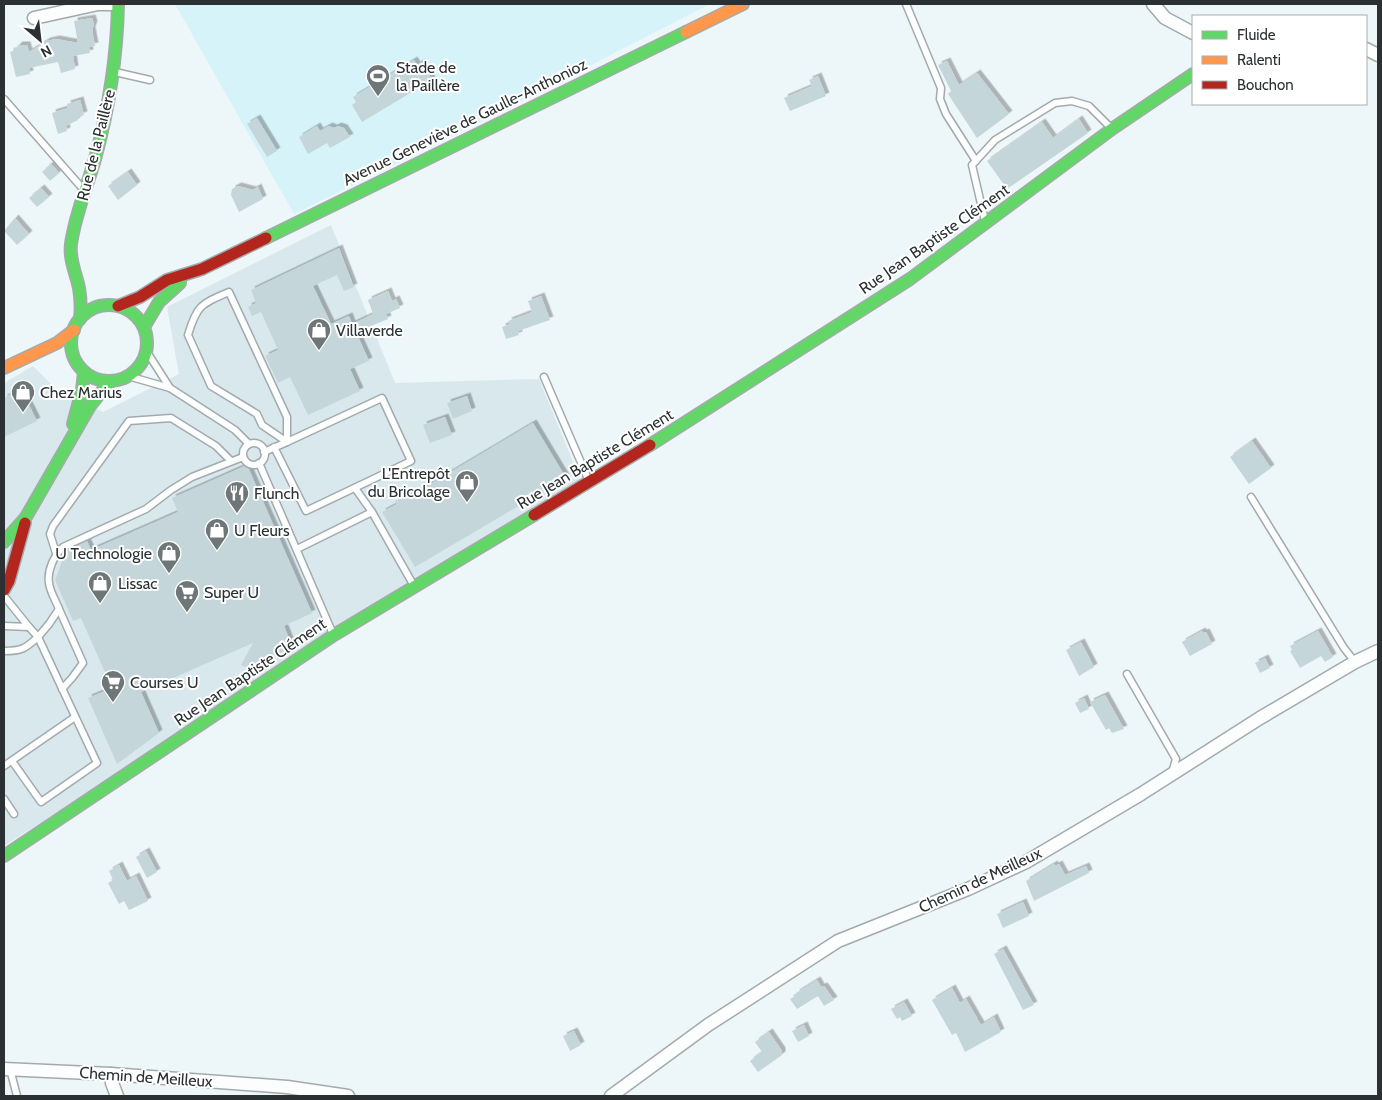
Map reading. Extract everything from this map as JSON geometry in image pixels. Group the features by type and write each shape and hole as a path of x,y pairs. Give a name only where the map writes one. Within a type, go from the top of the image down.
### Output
{"street":[{"path":"34,18 98,4 113,4"},
{"name":"Rue de la Paillère","path":"80,319 78,283 70,253 74,230 104,122 114,72 118,34 118,4"},
{"name":"Avenue Geneviève de Gaulle-Anthonioz","path":"112,306 140,297 168,280 202,269 743,4"},
{"path":"1153,4 1165,18 1192,32"},
{"path":"1367,50 1378,56"},
{"name":"Rue Jean Baptiste Clément","path":"4,856 334,635 653,443 910,279 1112,129 1192,75"},
{"name":"Avenue Geneviève de Gaulle-Anthonioz","path":"144,327 154,306 161,297 202,269"},
{"path":"78,283 112,306 133,314 144,327 148,343 143,362 128,376 110,381 101,380 84,372 74,359 71,340 80,319 92,310 112,306"},
{"path":"4,368 57,342 74,330"},
{"path":"31,354 74,359"},
{"path":"67,446 82,390 84,372"},
{"path":"4,542 26,518 90,406 110,381"},
{"path":"4,590 9,581 10,571 26,518"},
{"path":"4,560 9,566 10,571"},
{"name":"Chemin de Meilleux","path":"612,1096 708,1025 838,941 968,889 1026,862 1172,774 1260,718 1354,662 1378,651"},
{"name":"Chemin de Meilleux","path":"7,1069 111,1074 287,1087 348,1096"},
{"path":"111,1074 117,1096"}],"lane":[{"path":"906,4 941,88 940,99 946,114 976,161"},
{"path":"114,72 150,80"},
{"path":"4,99 86,191"},
{"path":"986,222 972,165 995,140 1055,103 1072,101 1089,106 1112,129"},
{"path":"230,292 287,417 286,442 262,425 256,414 211,386 188,335 194,315 206,302 230,292"},
{"path":"147,352 170,388"},
{"path":"128,376 170,388 235,430 248,444"},
{"path":"544,377 589,482"},
{"path":"264,452 274,447 382,398 411,461 306,511 274,447"},
{"path":"56,553 50,534 54,526 129,422 171,418 216,446 231,461"},
{"path":"248,444 258,444 264,452 264,459 259,463 249,464 243,456 243,449 248,444"},
{"path":"62,688 83,663 48,583 56,553 62,547 146,509 192,477 243,456"},
{"path":"259,463 334,635"},
{"path":"355,488 372,512 415,587"},
{"path":"1251,497 1354,662"},
{"path":"297,549 372,512"},
{"path":"4,596 38,637 97,763 41,802 12,760"},
{"path":"4,651 14,652 26,648 49,624 59,609"},
{"path":"4,626 29,627"},
{"path":"1127,674 1176,759 1172,774"},
{"path":"4,766 75,717"},
{"path":"4,799 14,814"},
{"path":"7,1069 17,1096"}],"shaded area":[{"name":"Stade de la Paillère","path":"175,4 710,4 456,134 294,214"},
{"path":"331,225 395,383 539,379 580,479 4,846 4,383 33,366 59,392 103,412 179,374 167,307"}],"building":[{"path":"92,18 95,46 89,47 90,53 73,56 75,69 61,73 58,62 29,68 30,74 16,77 10,52 19,45 27,45 29,52 47,41 56,39 78,43 74,21"},
{"path":"414,60 417,65 422,62 432,80 362,122 352,105 356,102 353,97"},
{"path":"947,61 959,85 977,73 1009,114 977,138 948,94 951,91 938,65"},
{"path":"818,76 826,96 790,111 784,98 812,86 809,80"},
{"path":"80,100 84,115 66,126 67,131 58,134 52,113 68,108 67,104"},
{"path":"257,118 277,151 267,157 247,124"},
{"path":"1079,119 1088,133 1007,189 987,161 1042,122 1053,138"},
{"path":"317,126 320,131 329,126 344,128 350,137 330,148 327,143 308,154 299,137"},
{"path":"51,164 59,173 50,181 42,172"},
{"path":"128,172 137,185 118,200 108,186"},
{"path":"238,186 253,190 258,187 263,199 239,212 231,195 232,189"},
{"path":"41,188 49,197 37,207 29,198"},
{"path":"15,218 29,234 17,245 4,231"},
{"name":"Villaverde","path":"339,248 354,287 344,291 337,275 313,286 331,324 349,316 352,324 373,314 368,300 388,291 392,301 396,299 400,308 386,314 388,319 356,332 369,361 350,369 360,391 308,415 290,377 278,383 265,356 278,350 261,312 252,316 248,307 256,303 251,290"},
{"path":"541,296 550,320 518,331 519,335 506,339 502,327 510,324 508,321 532,312 528,301"},
{"path":"21,389 37,421 4,437 4,398"},
{"path":"467,396 472,411 453,419 447,403"},
{"path":"445,417 452,435 430,443 423,425"},
{"path":"533,423 566,478 415,567 382,512 397,504 395,501 409,494 410,496"},
{"path":"1252,441 1271,468 1249,484 1230,457"},
{"path":"247,465 312,613 284,626 292,646 253,671 241,665 253,643 141,692 159,733 117,764 88,698 112,688 81,618 73,621 55,580 66,551 87,541 91,550 178,512 172,498"},
{"path":"1202,631 1203,633 1206,632 1212,644 1190,656 1182,642"},
{"path":"1318,631 1333,657 1325,662 1321,656 1300,668 1290,651 1292,650 1290,646"},
{"path":"1081,642 1094,667 1079,676 1066,650"},
{"path":"1265,658 1270,668 1260,673 1255,663"},
{"path":"1105,695 1124,729 1112,733 1109,728 1106,730 1090,702"},
{"path":"1084,698 1089,709 1080,713 1075,703"},
{"path":"146,851 157,872 147,878 136,857"},
{"path":"1054,864 1055,866 1059,864 1065,875 1086,866 1089,873 1034,901 1026,881"},
{"path":"119,865 127,881 136,876 148,901 129,910 124,901 119,904 108,883 113,880 109,871"},
{"path":"1023,902 1029,916 1003,928 997,914"},
{"path":"1003,949 1034,1005 1023,1010 994,954"},
{"path":"817,980 834,1000 824,1006 818,996 797,1009 790,999"},
{"path":"952,988 960,1003 966,999 981,1025 994,1017 1001,1032 965,1052 956,1033 952,1035 932,1000"},
{"path":"904,1002 912,1016 902,1021 900,1017 897,1019 891,1009"},
{"path":"804,1025 809,1036 798,1042 792,1031"},
{"path":"574,1031 581,1045 570,1051 563,1036"},
{"path":"769,1032 782,1051 782,1055 758,1072 750,1061 762,1052 755,1042"}],"traffic: fast":[{"path":"80,319 80,296 72,261 71,244 78,212 95,159 108,102 114,63 118,4"},
{"path":"266,238 686,32"},
{"path":"650,445 910,279 1112,129 1192,75"},
{"path":"144,327 159,302 180,283"},
{"path":"109,305 124,308 136,316 144,328 147,343 144,358 136,370 124,378 109,381 94,378 82,370 74,358 71,343 74,328 82,316 94,308 109,305"},
{"path":"73,424 82,390 84,372"},
{"path":"4,542 26,517 90,406 110,381"},
{"path":"4,856 334,635 534,515"}],"traffic: slow":[{"path":"686,32 743,4"},
{"path":"4,368 57,343 74,330"}],"traffic: jam":[{"path":"118,306 140,297 167,280 202,269 266,238"},
{"path":"534,515 650,445"},
{"path":"4,590 9,581 25,523"}],"place":[{"name":"Stade de la Paillère","path":"378,97"},
{"name":"Villaverde","path":"319,351"},
{"name":"Chez Marius","path":"23,413"},
{"name":"L'Entrepôt du Bricolage","path":"467,503"},
{"name":"Flunch","path":"237,514"},
{"name":"U Fleurs","path":"217,551"},
{"name":"U Technologie","path":"169,574"},
{"name":"Lissac","path":"100,604"},
{"name":"Super U","path":"187,613"},
{"name":"Courses U","path":"113,703"}]}
